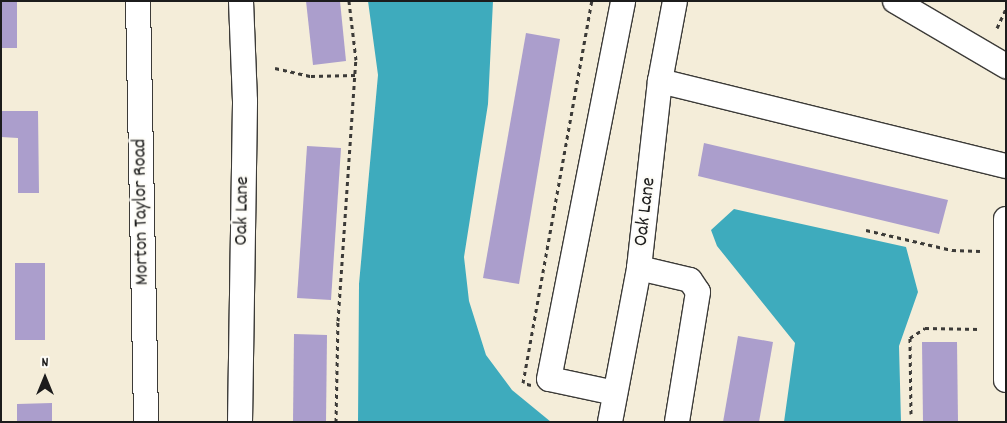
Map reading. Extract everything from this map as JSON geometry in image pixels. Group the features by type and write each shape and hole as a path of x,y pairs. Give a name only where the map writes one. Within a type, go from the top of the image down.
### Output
{"street":[{"name":"Morton Taylor Road","path":"138,1 146,422"},
{"name":"Oak Lane","path":"240,422 245,101 241,1"},
{"path":"616,393 549,379 623,1"},
{"name":"Oak Lane","path":"610,422 639,268 660,81 675,1"},
{"path":"895,1 1006,66"},
{"path":"660,81 1006,166"},
{"path":"1006,220 1006,380"},
{"path":"639,268 690,280 698,292 676,422"}],"path":[{"path":"336,422 338,321 355,75 349,1"},
{"path":"997,28 1006,9"},
{"path":"275,68 311,76 355,75"},
{"path":"866,230 952,250 980,251"},
{"path":"911,414 910,338 924,328 980,329"}],"water":[{"path":"368,1 493,1 488,104 464,257 469,301 486,355 512,390 551,422 358,422 359,284 378,75"},
{"path":"734,209 906,247 918,292 899,346 901,422 784,422 795,343 717,246 711,230"}],"building":[{"path":"1,1 17,1 17,48 1,48"},
{"path":"306,1 340,1 346,61 313,65"},
{"path":"526,33 560,39 519,284 483,278"},
{"path":"1,111 38,111 39,193 18,193 18,138 1,137"},
{"path":"704,143 948,200 939,234 698,176"},
{"path":"307,146 341,148 331,300 297,298"},
{"path":"15,263 45,263 45,340 15,340"},
{"path":"294,334 327,335 326,422 293,422"},
{"path":"738,336 773,342 759,422 723,422"},
{"path":"922,342 957,342 958,422 923,422"},
{"path":"52,403 52,422 17,422 17,404"}]}
